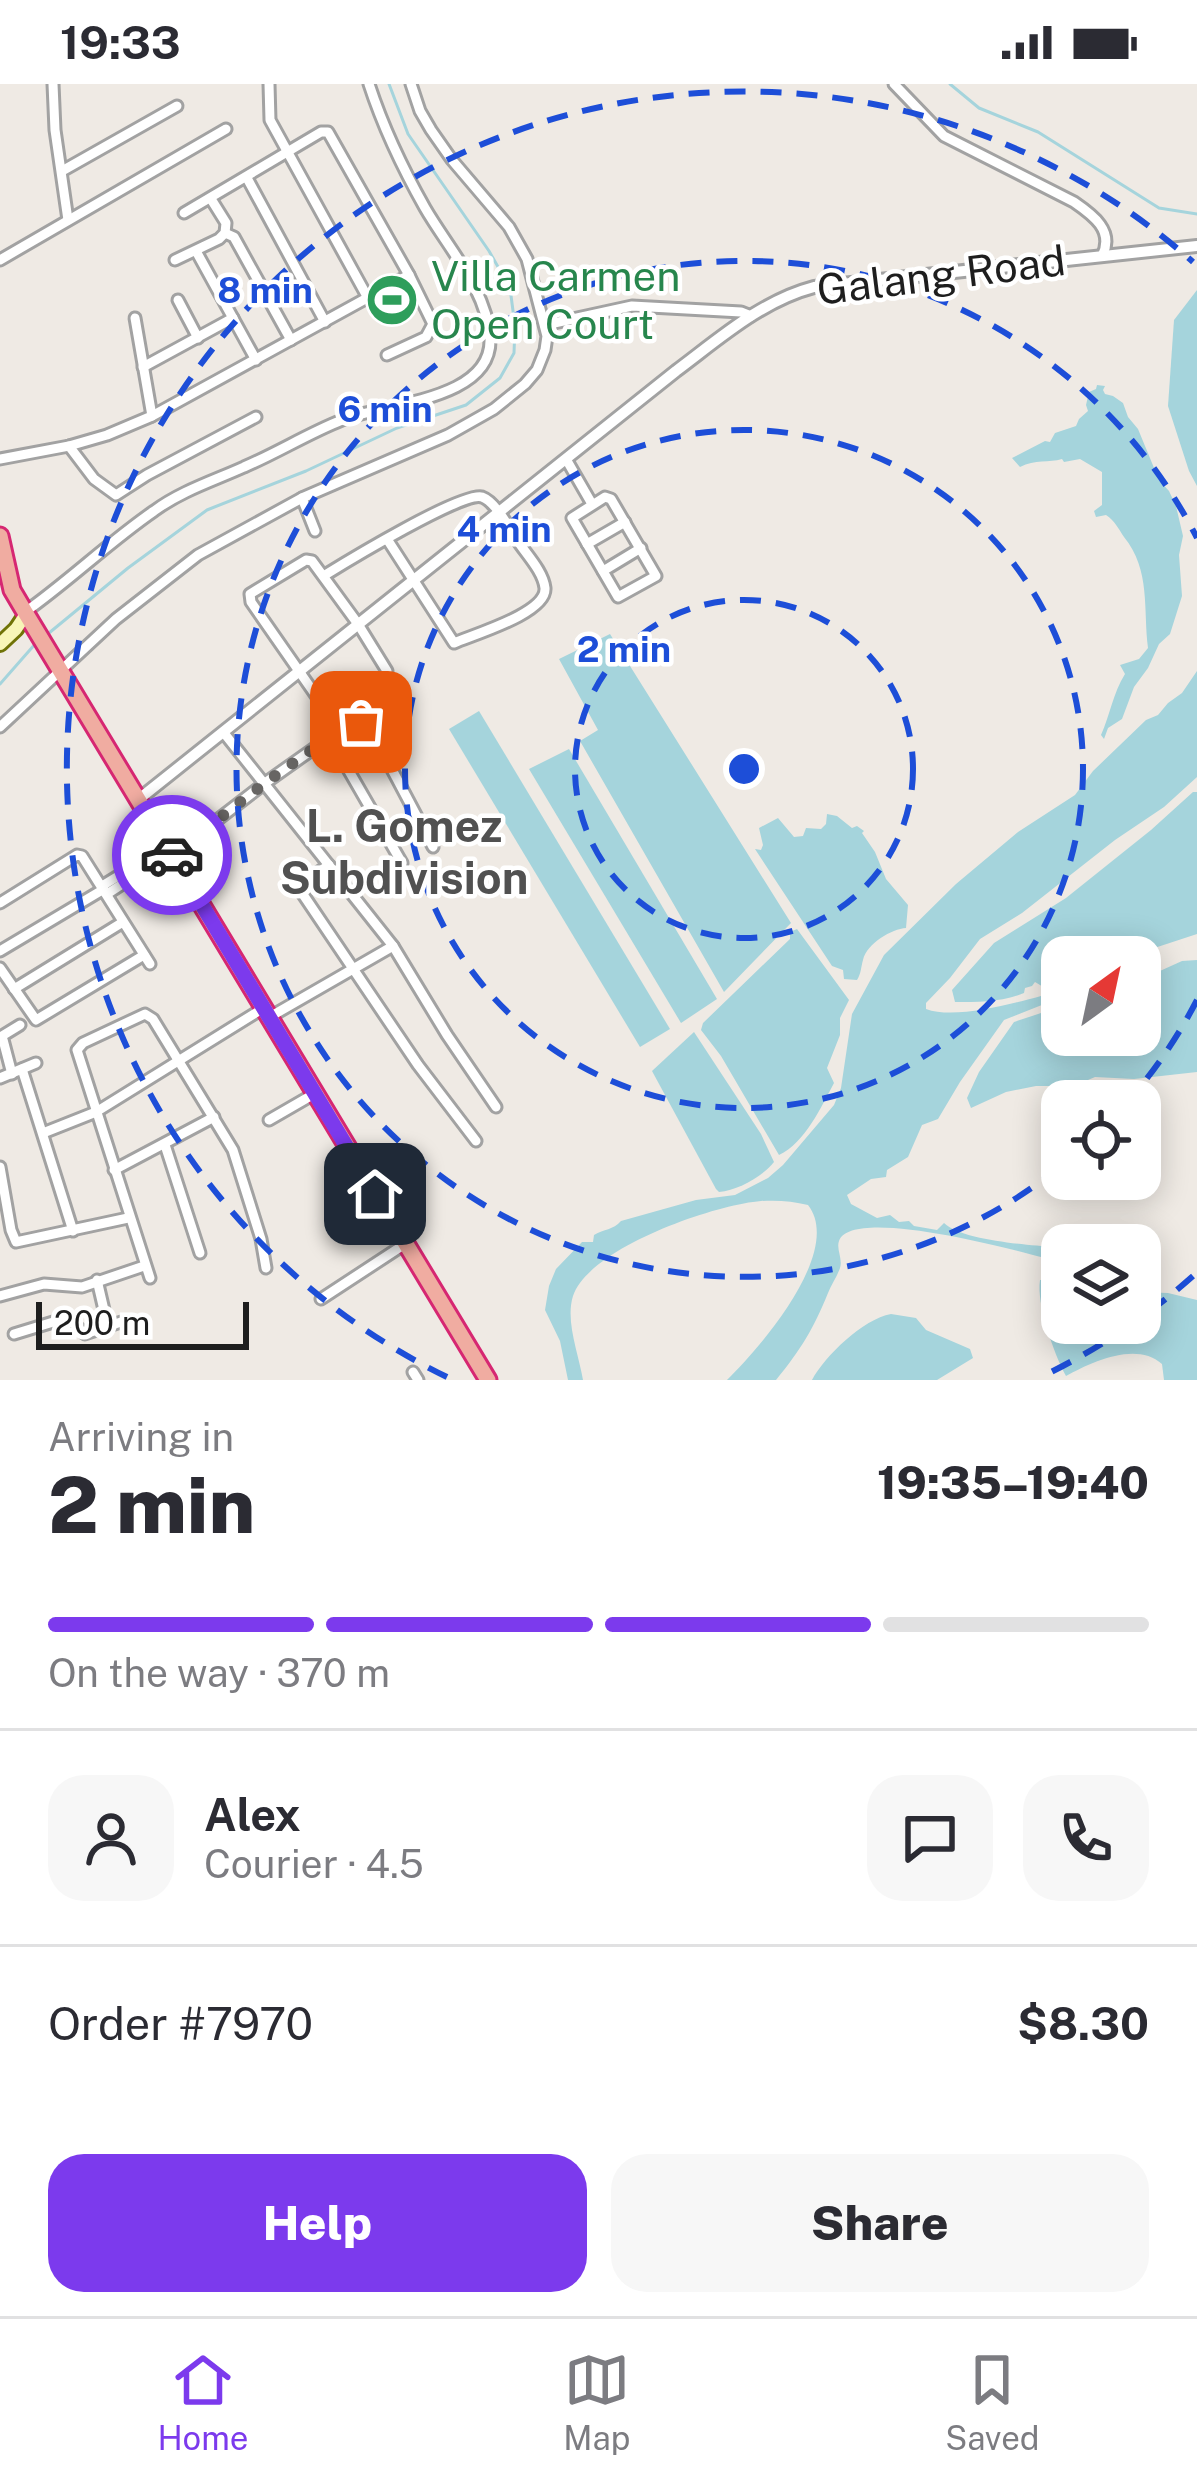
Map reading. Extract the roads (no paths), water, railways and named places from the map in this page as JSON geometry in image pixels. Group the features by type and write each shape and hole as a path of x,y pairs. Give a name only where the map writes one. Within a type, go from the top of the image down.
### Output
{"highway":[{"path":"0,536 6,587 485,1375"}],"main road":[{"path":"5,640 28,618"}],"street":[{"path":"53,84 68,220"},
{"path":"268,84 268,115 368,298"},
{"path":"28,618 140,521 177,496 343,419 456,386 485,362 490,335 484,309 404,170 369,84"},
{"path":"0,728 116,619 198,555 302,498 448,435 494,409 537,370 545,350 545,325 527,259 508,226 431,130 410,84"},
{"path":"894,84 944,136 1089,212 1107,238 1106,255"},
{"path":"62,171 177,106"},
{"path":"0,260 226,129"},
{"path":"184,213 321,132 332,134 433,324 426,337 387,355"},
{"path":"247,178 325,322"},
{"path":"211,199 226,223 225,232"},
{"path":"175,260 225,232"},
{"path":"225,232 234,237 291,340"},
{"name":"Galang Road","path":"139,799 566,459 751,316 793,292 1197,246"},
{"path":"196,251 256,360"},
{"path":"0,459 69,446 152,416 409,275"},
{"path":"178,300 199,338"},
{"path":"545,325 632,306 751,316"},
{"path":"135,318 152,416"},
{"path":"143,367 232,318"},
{"path":"69,446 94,479 116,496 256,417"},
{"path":"566,459 592,504"},
{"path":"325,575 387,538 468,498 482,497 544,582 544,596 537,606 454,643 387,538"},
{"path":"609,497 656,576 618,597 572,518 592,504 609,497"},
{"path":"302,498 315,530"},
{"path":"587,544 625,522"},
{"path":"602,571 641,548"},
{"path":"340,730 249,596 305,560 312,561 387,671"},
{"path":"0,951 170,852 340,730 361,722 368,724 433,847"},
{"path":"224,733 393,946 496,1107"},
{"path":"330,738 402,863"},
{"path":"0,903 82,856 147,960 36,1020 0,968"},
{"path":"329,865 301,884 300,890 476,1142"},
{"path":"14,989 123,922"},
{"path":"43,1133 96,1112 179,1059 393,946"},
{"path":"150,1279 77,1050 82,1043 145,1014 179,1059 233,1150 266,1268"},
{"path":"20,1025 2,1036 43,1133 74,1231"},
{"path":"0,1078 36,1064"},
{"path":"269,1120 314,1094"},
{"path":"114,1170 214,1117"},
{"path":"164,1145 200,1253"},
{"path":"0,1167 16,1242 128,1218"},
{"path":"321,1299 405,1244"},
{"path":"0,1296 44,1284 82,1287 144,1266"},
{"path":"97,1280 108,1327"},
{"path":"14,1334 63,1319 85,1334 121,1322"},
{"path":"466,1380 485,1375"}],"water":[{"path":"1197,290 1197,486 1168,406 1174,320"},
{"path":"1097,385 1105,386 1105,394 1123,403 1138,429 1159,480 1176,506 1183,536 1179,555 1182,596 1170,634 1134,687 1122,719 1108,728 1104,739 1101,735 1125,674 1120,665 1139,659 1148,648 1138,563 1112,520 1106,515 1096,517 1094,511 1102,505 1102,472 1080,459 1020,467 1012,458 1076,426 1088,411 1089,392"},
{"path":"610,634 791,923 724,992 580,741 598,730 559,659"},
{"path":"1197,671 1197,777 1164,807 980,939 926,1003 926,1009 940,1012 974,1011 1041,996 1041,1005 1004,1020 938,1119 922,1125 908,1157 887,1170 886,1177 871,1179 847,1195 851,1204 877,1218 890,1215 899,1222 937,1230 944,1223 979,1238 1041,1246 1041,1258 907,1229 851,1231 839,1241 840,1268 817,1318 776,1380 727,1380 777,1323 807,1272 815,1247 816,1224 808,1205 740,1204 655,1232 602,1261 584,1278 573,1296 571,1316 583,1380 568,1380 560,1341 545,1310 556,1269 582,1242 593,1242 594,1235 621,1221 696,1200 735,1195 783,1165 834,1105 852,1014 884,955 956,884 1018,832 1075,795 1146,720 1182,693"},
{"path":"479,711 670,1029 640,1047 449,729"},
{"path":"569,749 717,999 681,1023 529,769"},
{"path":"1197,792 1197,934 1161,946 1161,936 1041,936 1041,986 1035,982 1024,993 1007,998 955,1002 952,990 994,943 1066,898"},
{"path":"827,814 864,831 886,879 908,905 906,928 887,934 869,948 857,980 844,979 843,970 832,966 755,849 763,845 759,828 778,818 794,837 803,836 806,828 821,829"},
{"path":"797,929 849,1000 827,1068 834,1083 804,1133 779,1155 701,1030"},
{"path":"1197,960 1197,1072 1134,1079 1041,1080 1041,1086 1006,1092 971,1108 967,1098 979,1072 1014,1022 1041,1013 1041,1056 1161,1056 1161,970"},
{"path":"694,1032 761,1134 774,1162 756,1178 726,1191 716,1189 652,1071"},
{"path":"1161,1293 1197,1300 1197,1380 1164,1380 1162,1364 1140,1354 1101,1360 1066,1376 1052,1344 1161,1344"},
{"path":"891,1314 916,1318 926,1330 970,1349 973,1358 937,1380 812,1380 846,1340"}],"waterway":[{"path":"49,633 207,510 397,428 466,405 500,378 514,353 510,288 408,134 389,84"},
{"path":"950,84 979,108 1038,132 1159,208 1197,214"},
{"path":"0,684 36,643"}],"place":[{"name":"Villa Carmen Open Court","path":"392,300"}],"district":[{"name":"L. Gomez Subdivision","path":"404,852"}]}
